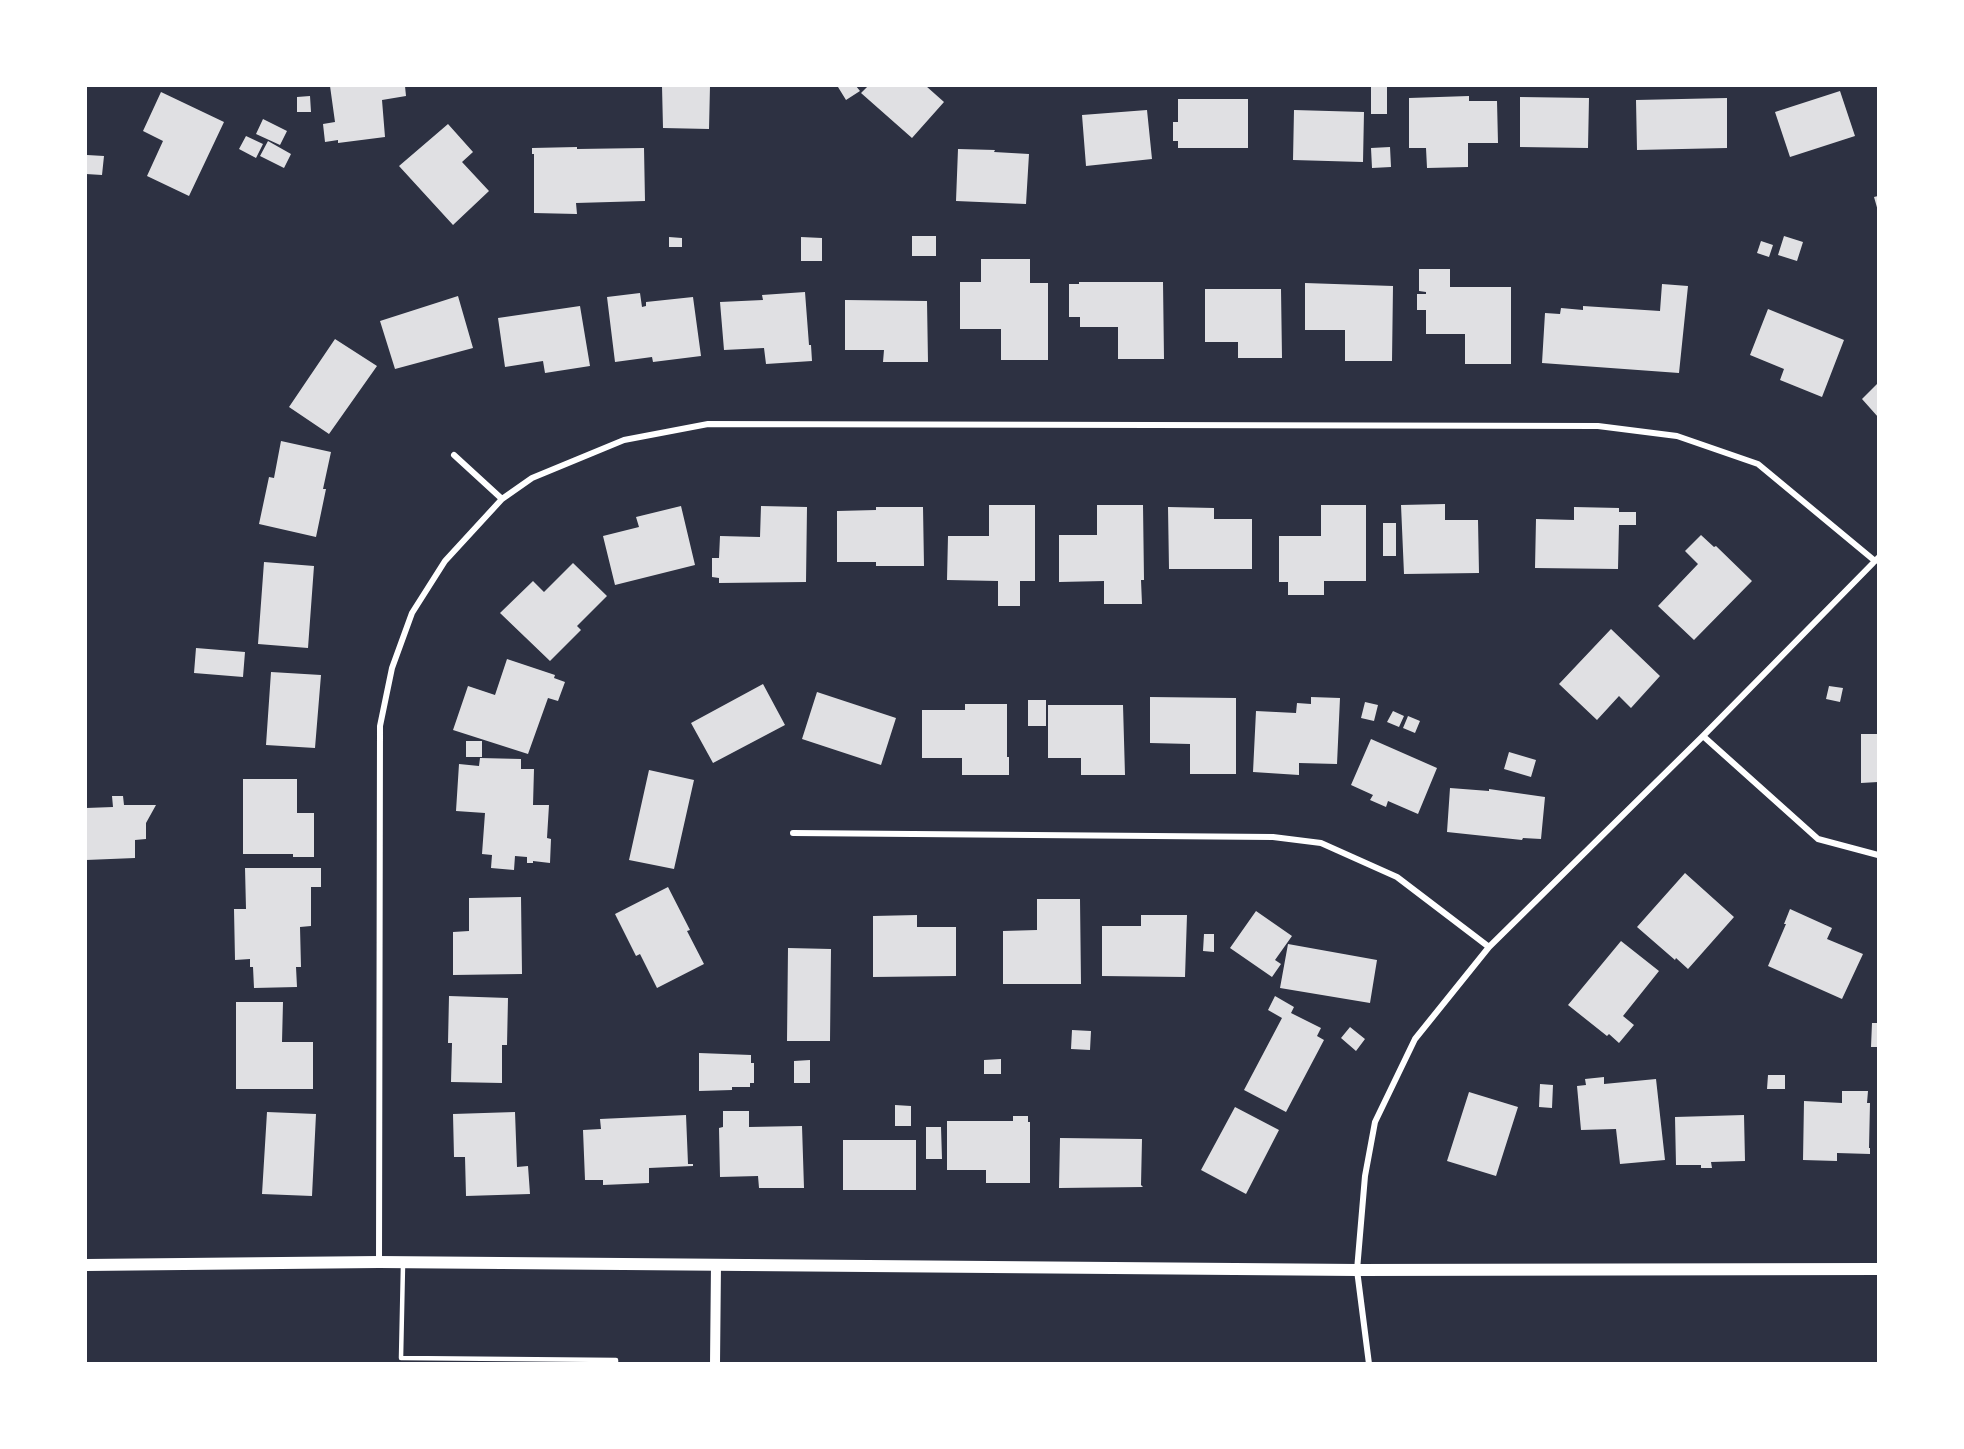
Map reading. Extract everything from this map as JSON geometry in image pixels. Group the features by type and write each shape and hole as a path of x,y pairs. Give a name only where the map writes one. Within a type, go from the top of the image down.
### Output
{"main road":[{"path":"86,1265 403,1262 1357,1270 1878,1269"}],"street":[{"path":"379,1262 380,726 392,668 412,613 445,561 502,499 532,478 624,440 708,424 1598,426 1677,436 1758,464 1876,560 1703,736 1489,947 1415,1039 1375,1122 1365,1176 1357,1270 1369,1364"},
{"path":"454,455 502,499"},
{"path":"1703,736 1818,839 1878,855"},
{"path":"793,833 1274,837 1321,843 1397,877 1489,947"},
{"path":"715,1364 716,1264"}],"lane":[{"path":"403,1262 400,1361 616,1360 616,1364"}],"building":[{"path":"330,86 405,86 406,96 382,100 385,137 338,143 338,140 325,142 323,124 335,122"},
{"path":"662,86 710,86 709,129 663,128"},
{"path":"856,86 860,91 846,100 838,87"},
{"path":"868,86 926,86 944,102 912,138 861,93"},
{"path":"1371,86 1387,86 1387,114 1371,114"},
{"path":"1840,91 1855,136 1790,157 1775,112"},
{"path":"161,92 224,122 189,196 147,176 163,141 143,131"},
{"path":"310,96 311,112 297,112 297,97"},
{"path":"1469,96 1469,101 1497,101 1498,143 1468,143 1468,167 1427,168 1426,148 1409,148 1409,98"},
{"path":"1520,97 1589,98 1588,148 1520,147"},
{"path":"1727,98 1727,148 1637,150 1636,100"},
{"path":"1178,99 1248,99 1248,148 1178,148 1178,141 1173,141 1173,122 1178,122"},
{"path":"1147,110 1152,159 1086,166 1082,115"},
{"path":"1294,110 1364,112 1363,162 1293,160"},
{"path":"263,119 287,131 280,145 256,134"},
{"path":"448,124 473,152 462,162 489,191 453,225 399,166"},
{"path":"246,136 263,144 256,158 239,149"},
{"path":"268,141 291,154 284,168 260,156"},
{"path":"577,147 577,149 644,148 645,201 576,203 577,214 534,213 534,154 532,154 532,148"},
{"path":"1390,147 1391,167 1372,168 1371,148"},
{"path":"958,149 1029,154 1026,204 956,201"},
{"path":"87,155 104,156 102,175 86,174"},
{"path":"1878,196 1878,211 1874,197"},
{"path":"912,236 936,236 936,256 912,256"},
{"path":"1784,236 1803,242 1797,261 1778,255"},
{"path":"669,237 682,238 682,247 669,247"},
{"path":"801,237 822,238 822,261 801,261"},
{"path":"1761,241 1773,245 1769,257 1757,253"},
{"path":"981,259 1030,259 1030,283 1048,283 1048,360 1001,360 1001,329 960,329 960,282 981,282"},
{"path":"1419,269 1450,269 1450,287 1511,287 1511,364 1465,364 1465,334 1426,334 1426,310 1417,310 1417,294 1426,294 1426,292 1419,291"},
{"path":"1079,282 1163,282 1164,359 1118,359 1118,327 1080,327 1080,317 1069,317 1069,284 1079,284"},
{"path":"1305,283 1393,286 1392,361 1345,361 1345,330 1305,330"},
{"path":"1662,284 1688,286 1679,373 1542,363 1545,313 1560,314 1561,308 1583,310 1583,306 1660,311"},
{"path":"1205,289 1281,289 1282,358 1238,358 1238,342 1205,342"},
{"path":"805,292 812,361 766,364 764,348 724,350 720,302 763,300 762,295"},
{"path":"640,293 642,307 646,306 646,302 693,297 701,356 653,362 652,357 615,362 607,297"},
{"path":"458,296 473,348 395,369 380,321"},
{"path":"845,300 927,301 928,362 883,362 884,350 845,350"},
{"path":"580,306 590,366 545,373 543,361 505,367 498,318"},
{"path":"1768,309 1844,340 1822,397 1780,380 1784,369 1750,355"},
{"path":"335,339 377,366 329,434 289,407"},
{"path":"1878,383 1878,417 1862,399"},
{"path":"281,441 331,452 316,537 259,524 269,477 274,478"},
{"path":"1445,504 1445,520 1478,520 1479,573 1404,574 1401,505"},
{"path":"989,505 1035,505 1035,581 1020,581 1020,606 998,606 998,581 947,580 948,536 989,536"},
{"path":"1097,505 1143,505 1142,604 1104,604 1104,581 1059,582 1059,535 1097,535"},
{"path":"1321,505 1366,505 1366,581 1324,581 1324,595 1288,595 1288,582 1279,582 1279,536 1321,536"},
{"path":"681,506 695,565 615,585 603,536 639,527 636,517"},
{"path":"761,506 807,507 806,582 719,583 719,578 712,577 712,558 719,558 720,536 760,537"},
{"path":"876,507 923,507 924,566 876,566 876,562 837,562 837,511 876,510"},
{"path":"1168,507 1214,508 1214,519 1252,519 1252,569 1169,569"},
{"path":"1574,507 1619,508 1619,512 1636,512 1636,525 1619,525 1618,569 1535,568 1536,519 1574,520"},
{"path":"1383,523 1396,523 1396,556 1383,556"},
{"path":"1701,535 1714,547 1716,546 1752,581 1694,640 1658,606 1698,564 1685,551"},
{"path":"264,562 314,566 308,648 258,644"},
{"path":"573,563 607,596 577,626 581,630 550,661 500,613 533,581 544,592"},
{"path":"1611,629 1660,676 1631,708 1619,696 1597,720 1559,684"},
{"path":"196,648 245,652 243,677 194,673"},
{"path":"507,659 555,675 554,678 565,682 558,701 548,698 528,754 453,730 468,686 495,695"},
{"path":"271,672 321,675 315,748 266,745"},
{"path":"763,684 785,725 713,763 691,723"},
{"path":"1829,686 1843,688 1840,702 1826,699"},
{"path":"817,692 896,718 881,765 802,739"},
{"path":"1150,697 1236,698 1236,774 1190,774 1190,744 1150,743"},
{"path":"1311,697 1340,698 1337,764 1299,763 1299,775 1253,772 1256,711 1296,713 1297,703 1311,704"},
{"path":"1028,700 1046,700 1046,726 1028,726"},
{"path":"1365,702 1378,705 1374,721 1361,718"},
{"path":"965,704 1007,704 1009,775 962,775 962,758 922,758 922,710 965,710"},
{"path":"1048,705 1123,705 1125,775 1081,775 1081,758 1048,758"},
{"path":"1393,711 1404,716 1399,727 1387,722"},
{"path":"1408,716 1420,721 1415,733 1403,728"},
{"path":"1861,734 1878,734 1878,782 1861,783"},
{"path":"1371,739 1437,768 1418,814 1388,801 1386,807 1370,800 1373,795 1351,785"},
{"path":"466,741 482,741 482,757 466,757"},
{"path":"1509,752 1536,760 1531,777 1504,769"},
{"path":"480,758 521,759 521,769 534,769 533,805 549,805 547,838 551,839 550,863 533,861 533,863 527,863 527,857 515,856 514,870 491,868 492,855 482,854 485,813 456,811 459,764 479,766"},
{"path":"649,770 694,780 674,869 629,860"},
{"path":"243,779 297,779 297,813 314,813 314,857 293,857 293,854 243,854"},
{"path":"1450,788 1489,791 1489,789 1545,797 1541,839 1523,838 1522,840 1447,832"},
{"path":"112,796 123,796 124,805 156,805 146,823 146,839 135,840 135,858 86,860 86,808 113,807"},
{"path":"245,868 321,868 321,887 311,887 311,926 300,927 301,967 296,967 297,987 254,988 253,967 250,967 250,959 235,960 234,909 246,909"},
{"path":"1685,873 1734,917 1688,969 1637,927"},
{"path":"668,887 704,964 657,988 640,954 636,956 615,914"},
{"path":"521,897 522,974 453,975 453,932 469,931 469,898"},
{"path":"1037,899 1080,899 1081,984 1003,984 1003,931 1037,930"},
{"path":"1790,909 1832,928 1827,939 1863,954 1842,999 1768,966"},
{"path":"1256,911 1292,936 1275,960 1281,964 1272,977 1230,948"},
{"path":"917,915 917,927 956,927 956,976 873,977 873,916"},
{"path":"1141,915 1187,915 1185,977 1102,976 1102,926 1141,926"},
{"path":"1204,934 1214,934 1214,952 1203,951"},
{"path":"1621,941 1659,971 1623,1016 1634,1025 1619,1043 1568,1005"},
{"path":"1288,944 1377,960 1370,1003 1280,988"},
{"path":"788,948 831,949 830,1041 787,1041"},
{"path":"449,996 508,998 507,1045 502,1045 502,1083 451,1082 452,1043 448,1043"},
{"path":"1275,996 1294,1007 1291,1013 1321,1028 1317,1036 1324,1040 1286,1112 1244,1090 1282,1018 1268,1010"},
{"path":"236,1002 283,1002 282,1042 313,1042 313,1089 236,1089"},
{"path":"1872,1023 1878,1023 1878,1047 1871,1047"},
{"path":"1350,1027 1365,1039 1356,1051 1341,1038"},
{"path":"1072,1030 1091,1031 1090,1050 1071,1049"},
{"path":"699,1053 751,1055 751,1063 754,1063 754,1083 750,1083 750,1087 732,1087 732,1090 699,1091"},
{"path":"1001,1059 1001,1074 984,1074 984,1060"},
{"path":"810,1060 810,1083 794,1083 794,1061"},
{"path":"1768,1075 1785,1075 1785,1089 1767,1089"},
{"path":"1604,1077 1604,1084 1656,1079 1665,1160 1620,1164 1616,1129 1581,1130 1577,1086 1586,1085 1585,1079"},
{"path":"1540,1084 1553,1085 1552,1108 1539,1107"},
{"path":"1842,1091 1868,1091 1870,1154 1837,1153 1837,1161 1803,1160 1804,1101 1842,1103"},
{"path":"1469,1092 1518,1107 1496,1176 1447,1161"},
{"path":"895,1105 911,1106 911,1126 895,1126"},
{"path":"1235,1107 1279,1130 1246,1194 1201,1170"},
{"path":"723,1111 749,1111 749,1127 802,1126 804,1188 759,1188 758,1176 720,1177 719,1128 723,1127"},
{"path":"267,1112 316,1114 312,1196 262,1194"},
{"path":"515,1112 517,1167 528,1166 530,1194 466,1196 465,1157 454,1157 453,1114"},
{"path":"686,1115 688,1164 693,1164 693,1166 649,1168 649,1183 603,1185 603,1180 585,1180 583,1130 601,1129 600,1119"},
{"path":"1744,1115 1745,1161 1711,1162 1712,1168 1701,1168 1701,1165 1676,1165 1675,1117"},
{"path":"1013,1116 1028,1116 1028,1122 1030,1122 1030,1183 986,1183 986,1170 947,1170 947,1121 1013,1121"},
{"path":"926,1127 941,1127 942,1159 926,1159"},
{"path":"1060,1138 1142,1139 1141,1185 1143,1187 1059,1188"},
{"path":"843,1140 916,1140 916,1190 843,1190"}]}
